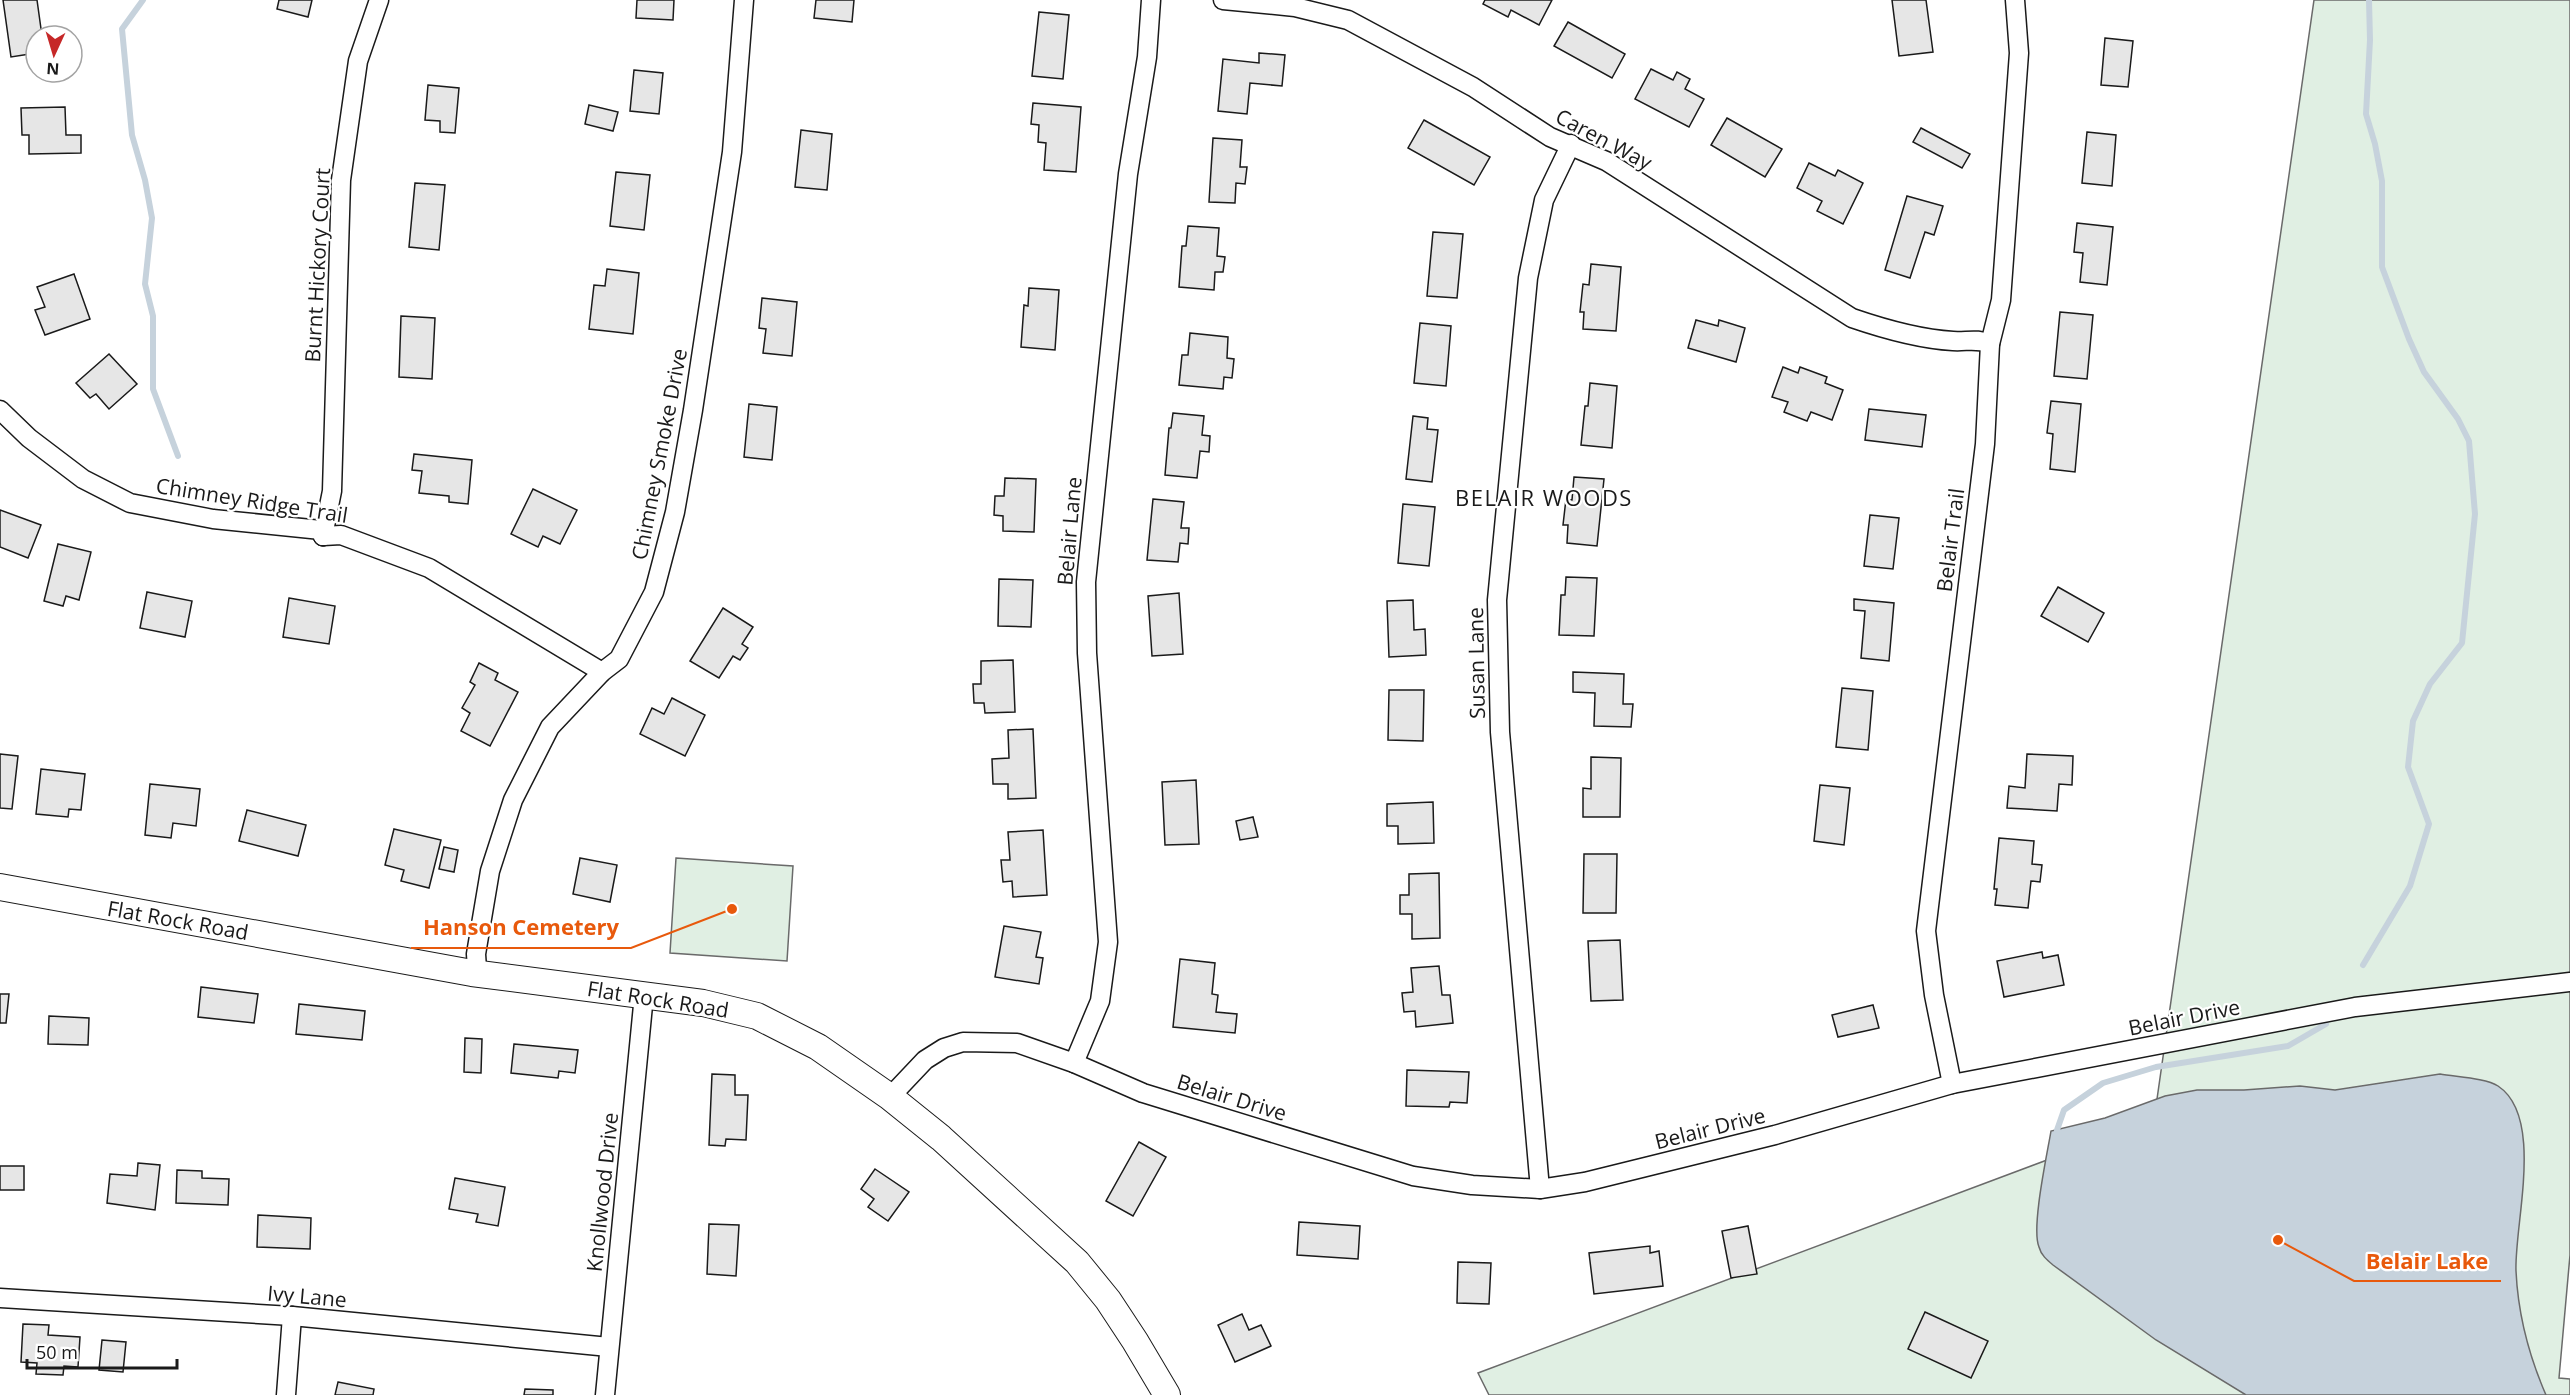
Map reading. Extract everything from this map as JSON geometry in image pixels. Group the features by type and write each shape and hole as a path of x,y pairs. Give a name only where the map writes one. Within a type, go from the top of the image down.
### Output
{"street":[{"name":"Burnt Hickory Court","path":"323,536 332,491 341,180 358,61 379,0"},
{"name":"Chimney Smoke Drive","path":"472,973 477,969 476,954 490,871 513,800 550,727 602,672 619,659 654,592 675,512 693,410 732,152 744,0"},
{"name":"Belair Lane","path":"1074,1063 1100,1001 1108,942 1087,653 1086,582 1128,174 1147,57 1151,0"},
{"name":"Caren Way","path":"1223,0 1295,7 1348,20 1473,87 1550,137 1571,144 1606,162 1852,318 1886,329 1953,341 1982,340 1990,344"},
{"name":"Belair Trail","path":"1952,1084 1934,995 1926,931 1985,444 1990,344 2001,300 2019,53 2014,0"},
{"name":"Susan Lane","path":"1540,1189 1500,732 1497,600 1528,278 1544,200 1571,144"},
{"name":"Chimney Ridge Trail","path":"0,410 29,438 83,479 130,503 213,519 321,530 323,536 341,536 429,568 602,672"},
{"name":"Flat Rock Road","path":"0,887 472,973 644,994 703,1003 757,1016 818,1047 890,1096 941,1138 1077,1262 1108,1300 1136,1341 1167,1395"},
{"name":"Belair Drive","path":"890,1096 925,1060 944,1048 963,1042 1017,1042 1074,1063 1143,1093 1413,1176 1472,1185 1540,1189 1585,1182 1775,1135 1952,1084 2355,1007 2570,982"},
{"name":"Knollwood Drive","path":"605,1395 644,994"},
{"name":"Ivy Lane","path":"0,1298 292,1316 609,1347"},
{"path":"286,1395 292,1316"}],"green space":[{"path":"2314,0 2570,0 2570,1255 2559,1378 2570,1379 2570,1395 1489,1395 1478,1373 2154,1120"},
{"path":"676,858 793,866 787,961 670,953"}],"shaded area":[{"path":"2440,1074 2479,1079 2498,1086 2512,1101 2520,1122 2524,1146 2524,1173 2517,1251 2517,1287 2525,1334 2546,1395 2246,1395 2156,1340 2053,1265 2040,1250 2037,1238 2038,1208 2051,1131 2105,1118 2165,1096 2197,1090 2244,1090 2300,1086 2335,1090"}],"building":[{"path":"3,0 37,0 40,24 24,24 24,55 11,57"},
{"path":"279,0 312,0 308,17 277,9"},
{"path":"637,0 674,0 673,20 636,18"},
{"path":"816,0 854,0 852,22 814,18"},
{"path":"1485,0 1552,0 1539,25 1511,10 1508,17 1483,4"},
{"path":"1892,0 1926,0 1933,52 1899,56"},
{"path":"1039,12 1069,15 1063,79 1032,76"},
{"path":"1568,22 1625,54 1612,78 1554,46"},
{"path":"2105,38 2133,41 2128,87 2101,85"},
{"path":"1259,53 1285,55 1282,86 1250,83 1247,114 1218,111 1223,59 1259,63"},
{"path":"1651,69 1673,80 1677,72 1690,79 1685,89 1704,99 1689,127 1635,99"},
{"path":"634,70 663,73 659,114 630,111"},
{"path":"428,85 459,88 455,133 440,132 440,121 425,120"},
{"path":"1033,103 1081,107 1076,172 1044,170 1046,143 1038,142 1039,125 1031,124"},
{"path":"589,105 618,112 613,131 585,124"},
{"path":"65,107 66,135 81,135 81,153 29,154 29,135 22,135 21,108"},
{"path":"1727,118 1782,149 1765,177 1711,145"},
{"path":"1424,120 1490,157 1474,185 1408,148"},
{"path":"1921,128 1970,154 1962,168 1913,142"},
{"path":"801,130 832,134 827,190 795,187"},
{"path":"2087,132 2116,135 2112,186 2082,183"},
{"path":"1213,138 1242,140 1240,167 1247,167 1245,184 1236,183 1235,203 1209,202"},
{"path":"1809,163 1835,176 1838,170 1863,183 1843,224 1817,211 1822,201 1797,188"},
{"path":"616,172 650,175 644,230 610,226"},
{"path":"415,183 445,185 439,250 409,247"},
{"path":"1907,196 1943,206 1934,235 1925,232 1910,278 1885,270"},
{"path":"2077,223 2113,227 2107,285 2080,282 2083,253 2074,252"},
{"path":"1188,226 1219,228 1217,256 1225,257 1223,272 1215,272 1214,290 1179,287 1182,246 1186,246"},
{"path":"1433,232 1463,234 1457,298 1427,296"},
{"path":"1591,264 1621,267 1616,331 1583,329 1584,312 1580,312 1583,284 1589,285"},
{"path":"607,269 639,273 633,334 589,329 594,285 605,286"},
{"path":"74,274 90,319 45,335 35,310 45,307 37,287"},
{"path":"1029,288 1059,290 1055,350 1021,347 1024,305 1028,306"},
{"path":"762,298 797,302 792,356 763,353 766,329 759,328"},
{"path":"2060,312 2093,315 2087,379 2054,376"},
{"path":"401,316 435,318 432,379 399,377"},
{"path":"1696,320 1718,326 1719,320 1745,328 1736,362 1688,348"},
{"path":"1420,323 1451,326 1446,386 1414,383"},
{"path":"1190,333 1228,337 1227,358 1234,359 1232,378 1224,377 1223,389 1179,385 1182,355 1188,355"},
{"path":"109,354 137,384 109,409 96,394 90,398 76,383"},
{"path":"1783,367 1798,373 1800,367 1827,377 1825,383 1843,390 1832,420 1811,412 1807,421 1784,412 1788,402 1772,397"},
{"path":"1590,383 1617,386 1612,448 1581,445"},
{"path":"2051,401 2081,404 2075,472 2050,469 2053,434 2047,433"},
{"path":"749,404 777,407 772,460 744,457"},
{"path":"1869,409 1926,415 1922,447 1865,440"},
{"path":"1173,413 1204,416 1202,435 1210,436 1209,452 1200,451 1197,478 1165,475 1169,428 1171,428"},
{"path":"1413,416 1428,418 1427,429 1438,430 1432,482 1406,479"},
{"path":"414,454 472,460 468,504 449,502 449,496 419,493 422,471 412,470"},
{"path":"1574,477 1604,479 1597,546 1567,543 1568,525 1563,525 1566,499 1572,500"},
{"path":"1005,478 1036,479 1034,532 1003,531 1003,516 994,515 995,496 1004,496"},
{"path":"533,489 577,510 560,544 543,536 538,547 511,534"},
{"path":"1153,499 1184,502 1181,528 1189,528 1188,544 1180,543 1178,562 1147,560"},
{"path":"1403,504 1435,507 1429,566 1398,563"},
{"path":"0,510 41,525 28,558 0,547"},
{"path":"1870,515 1899,518 1893,569 1864,566"},
{"path":"58,544 91,552 79,600 66,596 63,606 44,601"},
{"path":"1566,577 1597,578 1594,636 1559,635 1561,595 1565,595"},
{"path":"999,579 1033,580 1031,627 998,626"},
{"path":"2058,587 2104,613 2088,642 2041,616"},
{"path":"147,592 192,601 185,637 140,628"},
{"path":"1179,593 1183,654 1152,656 1148,596"},
{"path":"289,598 335,606 329,644 283,637"},
{"path":"1854,599 1894,603 1889,661 1861,658 1865,611 1854,610"},
{"path":"1413,600 1414,630 1425,629 1426,655 1389,657 1387,601"},
{"path":"723,608 753,627 742,644 748,648 740,660 733,656 719,678 690,661"},
{"path":"1013,660 1015,712 985,713 984,703 974,703 973,684 981,684 981,661"},
{"path":"479,663 498,673 495,680 518,692 490,746 461,731 470,713 462,708 475,685 470,682"},
{"path":"1573,672 1624,674 1623,704 1633,704 1631,727 1594,726 1595,693 1573,692"},
{"path":"1842,688 1873,691 1868,750 1836,747"},
{"path":"1389,690 1424,690 1423,741 1388,740"},
{"path":"672,698 705,715 685,756 640,734 652,708 664,714"},
{"path":"1033,729 1036,798 1008,799 1008,784 993,784 992,759 1009,758 1008,730"},
{"path":"0,754 18,756 12,809 0,808"},
{"path":"2027,754 2073,756 2072,785 2059,784 2057,811 2007,808 2009,786 2025,788"},
{"path":"1591,757 1621,758 1620,817 1583,817 1583,788 1591,789"},
{"path":"41,769 85,774 81,810 69,809 68,817 36,814"},
{"path":"1196,780 1199,844 1165,845 1162,782"},
{"path":"150,784 200,789 196,826 173,823 171,838 145,835"},
{"path":"1820,785 1850,788 1844,845 1814,841"},
{"path":"1433,802 1434,843 1398,844 1398,826 1387,826 1387,804"},
{"path":"247,810 306,825 298,856 239,841"},
{"path":"1253,817 1258,837 1240,840 1236,821"},
{"path":"394,829 441,840 429,888 401,881 404,870 385,865"},
{"path":"1043,830 1047,895 1013,897 1012,881 1003,882 1001,860 1010,860 1008,832"},
{"path":"1999,838 2034,841 2032,864 2042,865 2040,882 2031,881 2028,908 1995,905 1997,889 1994,889"},
{"path":"444,847 458,850 454,872 439,869"},
{"path":"1584,854 1617,854 1616,913 1583,913"},
{"path":"580,858 617,865 610,902 573,894"},
{"path":"1439,873 1440,938 1412,939 1412,914 1400,914 1400,895 1409,895 1409,874"},
{"path":"1004,926 1041,932 1036,957 1043,958 1039,984 995,977"},
{"path":"1620,940 1623,1000 1591,1001 1588,941"},
{"path":"2042,952 2043,958 2058,955 2064,985 2004,997 1997,961"},
{"path":"1180,959 1215,963 1212,994 1218,995 1216,1012 1237,1014 1235,1033 1173,1027"},
{"path":"1439,966 1442,995 1450,995 1453,1023 1416,1027 1415,1011 1404,1012 1402,993 1413,992 1411,968"},
{"path":"201,987 258,994 254,1023 198,1017"},
{"path":"0,994 9,994 6,1023 0,1023"},
{"path":"299,1004 365,1011 362,1040 296,1034"},
{"path":"1873,1005 1879,1028 1838,1037 1832,1015"},
{"path":"49,1016 89,1018 88,1045 48,1044"},
{"path":"465,1038 482,1039 481,1073 464,1072"},
{"path":"514,1044 578,1050 575,1073 559,1071 558,1078 511,1073"},
{"path":"1407,1070 1469,1072 1467,1103 1450,1102 1449,1107 1406,1106"},
{"path":"712,1074 735,1075 735,1095 748,1095 746,1140 726,1139 725,1146 709,1145"},
{"path":"1139,1142 1166,1157 1133,1216 1106,1201"},
{"path":"138,1163 160,1165 155,1210 107,1203 110,1174 137,1176"},
{"path":"0,1166 24,1166 24,1190 0,1190"},
{"path":"875,1169 909,1192 888,1221 868,1207 874,1199 861,1189"},
{"path":"177,1170 202,1171 202,1178 229,1179 228,1205 176,1203"},
{"path":"455,1178 505,1187 498,1226 476,1222 478,1214 449,1209"},
{"path":"258,1215 311,1218 310,1249 257,1247"},
{"path":"1299,1222 1360,1226 1358,1259 1297,1255"},
{"path":"709,1224 739,1225 736,1276 707,1274"},
{"path":"1748,1226 1757,1274 1731,1278 1722,1231"},
{"path":"1650,1246 1650,1253 1659,1251 1663,1286 1594,1294 1589,1253"},
{"path":"1458,1262 1491,1263 1489,1304 1457,1303"},
{"path":"1925,1312 1988,1341 1971,1378 1908,1349"},
{"path":"1242,1314 1249,1330 1261,1325 1271,1346 1235,1362 1218,1325"},
{"path":"23,1324 49,1325 48,1335 80,1337 78,1367 64,1366 63,1375 36,1374 37,1363 21,1362"},
{"path":"102,1340 126,1342 123,1372 99,1370"},
{"path":"338,1382 374,1389 373,1395 335,1395"},
{"path":"525,1389 553,1390 553,1395 524,1395"}],"waterway":[{"path":"143,0 122,29 132,135 145,180 152,218 145,284 153,316 153,389 178,456"},
{"path":"2363,965 2410,886 2429,824 2408,767 2413,721 2430,684 2462,643 2475,514 2469,441 2458,419 2424,372 2382,267 2382,181 2366,114 2370,40 2369,0"},
{"path":"2057,1130 2064,1110 2103,1083 2156,1067 2288,1046 2326,1024"}],"place":[{"name":"Hanson Cemetery","path":"732,909"},
{"name":"Belair Lake","path":"2278,1240"}],"district":[{"name":"BELAIR WOODS","path":"1544,497"}]}
